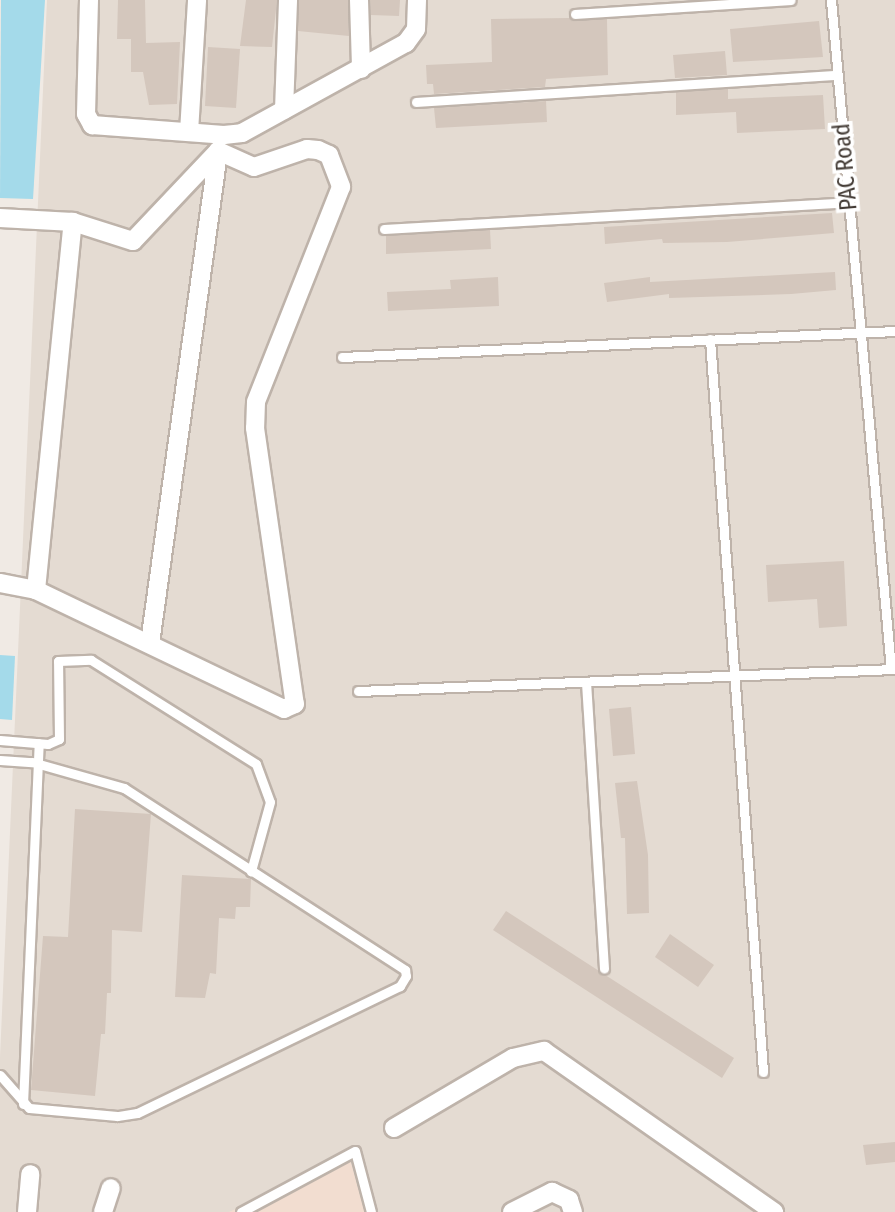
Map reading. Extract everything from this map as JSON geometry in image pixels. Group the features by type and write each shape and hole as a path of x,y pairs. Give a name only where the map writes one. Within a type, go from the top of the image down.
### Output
{"street":[{"path":"89,0 88,121 98,129 233,135 361,69 412,38 417,0"},
{"path":"189,132 197,0"},
{"path":"284,110 288,0"},
{"path":"359,0 361,69"},
{"path":"0,583 36,590 284,709 295,704 254,429 256,402 341,187 329,155 318,150 307,149 254,167 218,151"},
{"path":"0,218 73,222 133,242 218,151"},
{"path":"150,643 218,151"},
{"path":"36,590 73,222"},
{"path":"394,1128 513,1058 544,1051 774,1212"},
{"path":"27,1212 30,1174"},
{"path":"103,1212 111,1188"},
{"path":"512,1212 552,1192 569,1200 573,1212"}],"lane":[{"path":"575,13 791,0"},
{"name":"PAC Road","path":"831,0 848,202 864,333 893,669"},
{"path":"416,102 837,75"},
{"path":"384,229 848,202"},
{"path":"342,357 895,331"},
{"path":"710,338 763,1072"},
{"path":"0,740 39,743 59,739 58,661 91,660 256,764 271,802 251,871"},
{"path":"358,691 893,669"},
{"path":"586,682 604,968"},
{"path":"23,1104 39,743"},
{"path":"0,760 37,764 124,788 405,970 403,982 137,1114 98,1115 23,1104 0,1075"},
{"path":"241,1212 355,1152 371,1212"}],"shaded area":[{"path":"47,0 895,0 895,1212 0,1212 0,1057"},
{"path":"349,1156 365,1212 229,1212"}],"water":[{"path":"1,0 45,0 33,199 0,198"},
{"path":"0,655 15,656 12,720 0,719"}],"building":[{"path":"118,0 145,0 146,43 180,42 177,104 149,105 143,72 131,72 131,39 117,39"},
{"path":"246,0 277,0 272,47 240,46"},
{"path":"299,0 348,0 349,36 298,31"},
{"path":"370,0 400,0 399,16 371,15"},
{"path":"491,19 607,19 608,75 546,79 545,87 434,94 433,84 427,84 426,65 492,62"},
{"path":"819,21 823,57 733,62 730,29"},
{"path":"208,47 240,49 236,108 205,106"},
{"path":"725,51 727,75 675,78 673,55"},
{"path":"728,89 728,99 823,95 825,129 737,133 736,112 676,115 676,92"},
{"path":"546,101 547,122 436,128 434,108"},
{"path":"832,213 834,233 727,242 663,243 662,239 605,244 604,227"},
{"path":"490,230 491,249 386,254 386,236"},
{"path":"835,272 836,290 791,294 669,298 669,294 607,302 604,283 650,277 650,282"},
{"path":"498,277 499,306 388,311 387,292 451,289 450,280"},
{"path":"844,561 847,626 819,628 817,599 768,602 766,565"},
{"path":"631,707 635,754 613,756 609,709"},
{"path":"637,781 648,855 649,913 627,914 625,838 621,838 615,783"},
{"path":"75,809 151,814 142,932 112,930 111,993 107,993 105,1034 101,1034 95,1096 31,1090 43,936 68,937"},
{"path":"182,875 251,879 250,907 236,907 235,919 219,918 216,974 210,973 205,998 175,997"},
{"path":"506,911 734,1058 722,1078 493,930"},
{"path":"670,934 714,965 698,987 655,957"},
{"path":"895,1142 895,1162 866,1165 863,1145"}]}
